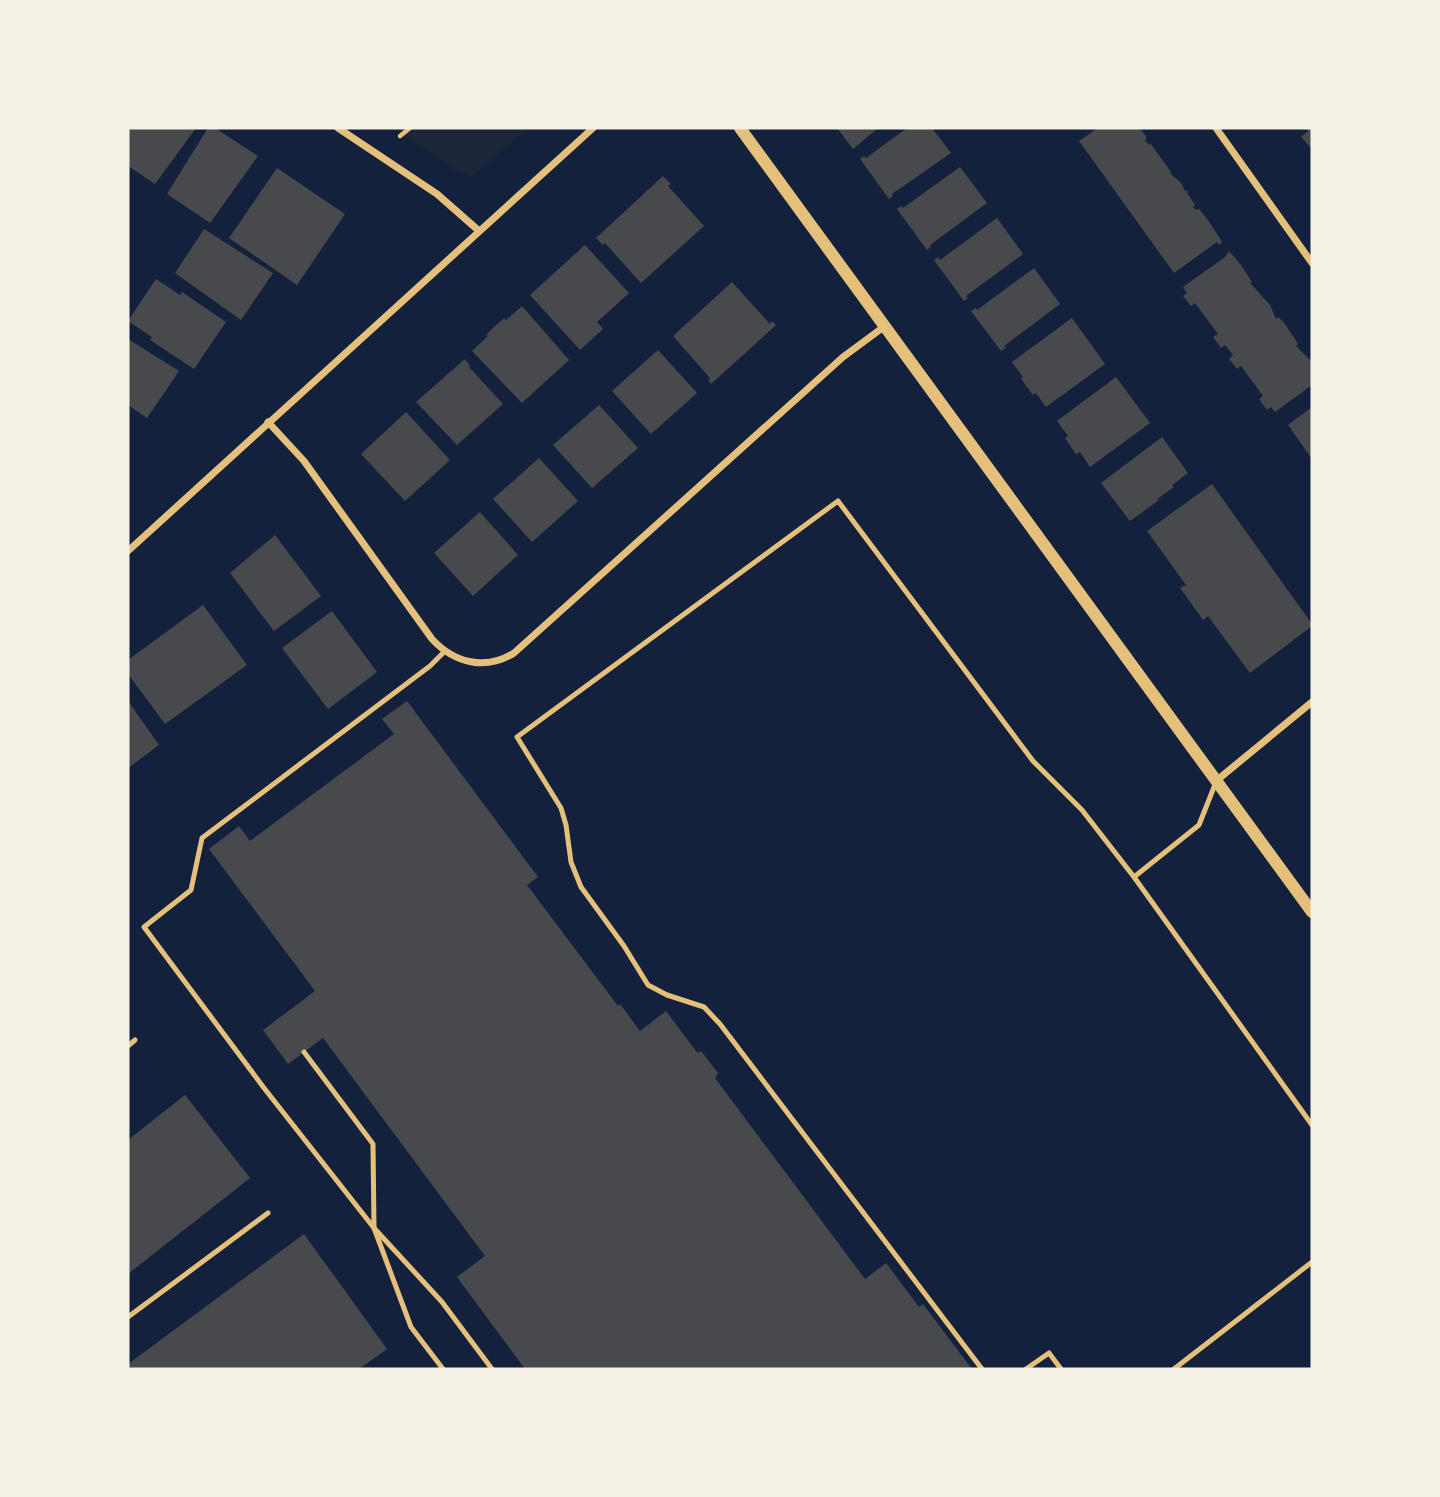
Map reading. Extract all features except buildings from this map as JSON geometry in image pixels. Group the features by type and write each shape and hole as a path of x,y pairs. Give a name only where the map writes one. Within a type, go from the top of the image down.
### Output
{"street":[{"path":"338,128 437,194 478,230"},
{"path":"128,551 593,128"},
{"path":"740,128 1312,912"},
{"path":"1216,128 1312,263"},
{"path":"268,422 304,461 427,632 445,651 465,661 487,664 514,653 843,357 885,326"},
{"path":"1216,781 1312,702"}],"lane":[{"path":"982,1369 720,1024 704,1007 667,995 648,985 624,946 581,887 570,862 566,825 561,808 517,737 838,500 1033,761 1082,810 1134,877 1312,1125"},
{"path":"445,651 430,666 202,838 191,890 144,927 264,1088 374,1228 442,1302 492,1369"},
{"path":"1134,877 1199,825 1216,781"},
{"path":"128,1046 135,1040"},
{"path":"304,1052 373,1144 374,1228 411,1327 443,1369"},
{"path":"128,1317 268,1213"},
{"path":"1174,1369 1312,1262"},
{"path":"1026,1369 1049,1353 1061,1369"}],"path":[{"path":"400,136 410,128"}],"shaded area":[{"path":"394,128 528,128 472,177 458,172"}]}
